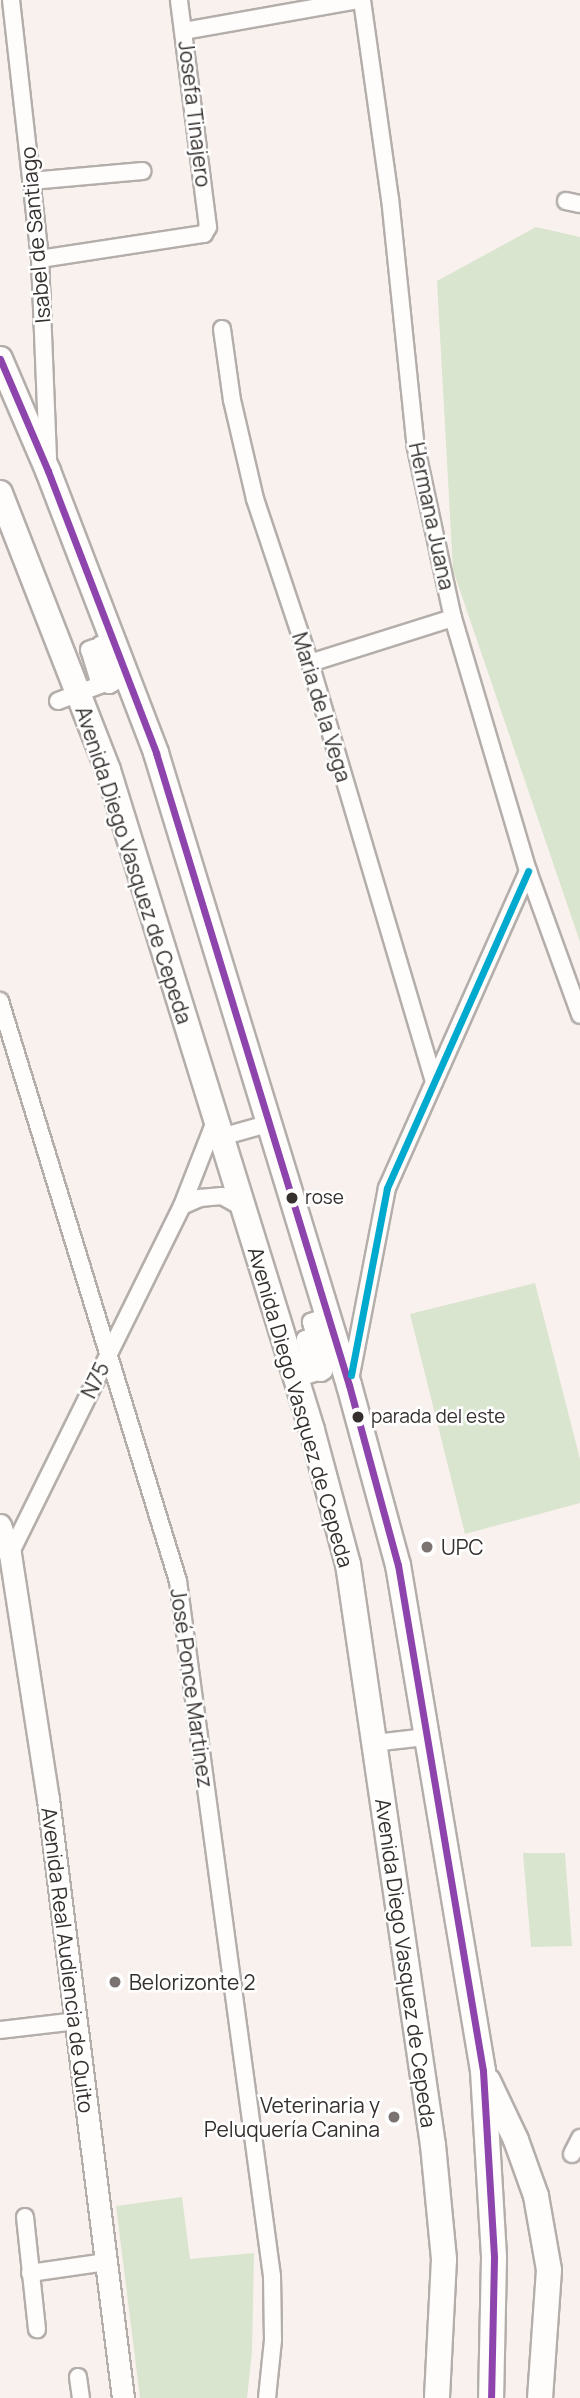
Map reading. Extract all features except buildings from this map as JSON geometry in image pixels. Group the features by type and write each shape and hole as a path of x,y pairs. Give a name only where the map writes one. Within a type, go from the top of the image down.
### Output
{"main road":[{"path":"0,359 5,386 48,471 156,753 267,1124 349,1385 398,1565 483,2071 494,2258 491,2398"},
{"name":"Avenida Diego Vasquez de Cepeda","path":"0,493 68,697 108,771 296,1379 348,1564 433,2145 444,2259 437,2398"},
{"name":"Avenida Real Audiencia de Quito","path":"0,1525 10,1554 48,1799 123,2398"},
{"path":"483,2071 516,2140 536,2196 547,2258 549,2270 540,2398"}],"street":[{"name":"Isabel de Santiago","path":"11,0 40,259 48,471"},
{"name":"Josefa Tinajero","path":"40,259 204,234 208,228 179,0"},
{"path":"184,31 360,0"},
{"name":"Hermana Juana","path":"360,0 390,198 416,448 453,618 528,871 580,1015"},
{"path":"32,181 143,171"},
{"name":"Maria de la Vega","path":"222,329 232,400 255,499 310,663 434,1082"},
{"path":"310,663 453,618"},
{"path":"68,697 100,685 89,650 94,648 109,685 113,683 100,645 105,643 122,685 130,682"},
{"path":"349,1385 387,1188 528,871"},
{"name":"José Ponce Martinez","path":"0,1000 178,1581 272,2276 273,2340 267,2398"},
{"path":"218,1128 267,1124"},
{"name":"N75","path":"10,1554 218,1128"},
{"path":"181,1206 200,1198 222,1196 242,1207"},
{"path":"296,1379 314,1373 305,1339 309,1338 321,1373 324,1371 311,1322 327,1316"},
{"path":"374,1743 426,1737"},
{"path":"0,2030 77,2021"},
{"path":"572,2154 580,2138"},
{"path":"26,2217 37,2329"},
{"path":"30,2273 106,2262"},
{"path":"78,2377 81,2398"}],"green space":[{"path":"536,227 580,237 580,942 453,570 437,281"},
{"path":"535,1283 580,1459 580,1503 465,1534 410,1314"},
{"path":"523,1853 565,1853 572,1946 531,1947"},
{"path":"182,2197 190,2259 254,2253 252,2352 247,2398 140,2398 116,2206"}],"transit line":[{"path":"0,359 48,471 156,753 349,1385 398,1565 483,2071 494,2258 491,2398"},
{"path":"351,1375 387,1188 528,871"}],"place":[{"name":"rose","path":"292,1198"},
{"name":"parada del este","path":"358,1417"},
{"name":"UPC","path":"427,1547"},
{"name":"Belorizonte 2","path":"115,1982"},
{"name":"Veterinaria y Peluquería Canina","path":"394,2117"}]}
